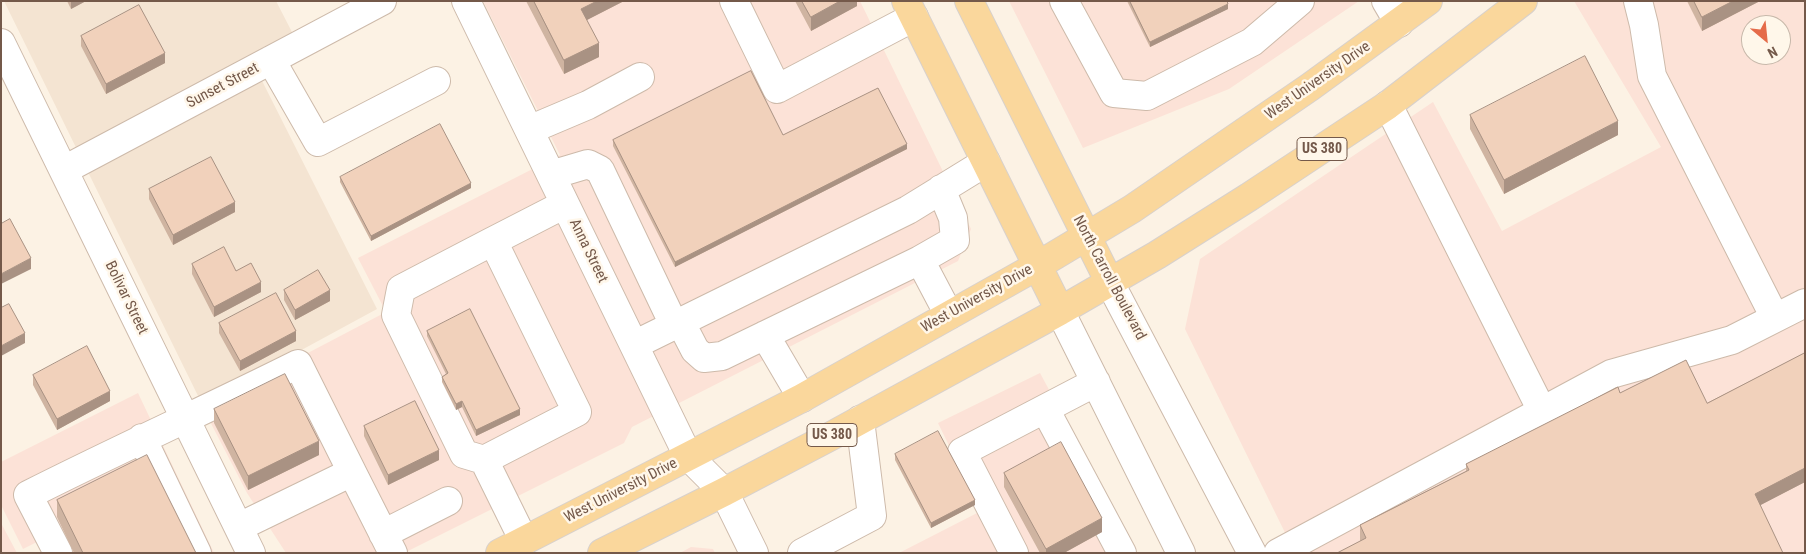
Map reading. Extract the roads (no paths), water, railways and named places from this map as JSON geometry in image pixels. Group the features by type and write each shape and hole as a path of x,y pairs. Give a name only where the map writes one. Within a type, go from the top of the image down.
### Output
{"main road":[{"name":"North Carroll Boulevard","path":"969,1 1110,283"},
{"name":"West University Drive","path":"500,553 802,398 1037,266 1132,209 1201,162 1392,12 1428,1"},
{"name":"US 380","path":"602,553 724,492 860,420 1110,283 1249,198 1388,105 1523,1"},
{"path":"910,9 1060,311"}],"street":[{"name":"Sunset Street","path":"64,170 382,1"},
{"name":"Anna Street","path":"466,1 688,456 724,492 754,553"},
{"path":"734,1 777,89 910,9"},
{"path":"1064,1 1114,93 1147,96 1252,42 1300,1"},
{"path":"1638,1 1652,76 1775,318"},
{"name":"Bolivar Street","path":"1,43 251,553"},
{"path":"271,60 318,142 436,81"},
{"path":"529,130 588,105 640,77"},
{"path":"1388,105 1542,411"},
{"path":"634,344 908,210 986,162"},
{"path":"550,175 588,164 600,170 651,276 677,323 695,350 704,358 722,356 920,260 955,240 953,218 941,190"},
{"path":"493,241 577,412 484,460 464,454 396,316 401,290 493,241 565,204"},
{"path":"920,260 949,315"},
{"name":"North Carroll Boulevard","path":"1110,283 1252,553"},
{"path":"1278,553 1610,374 1732,340 1805,303"},
{"path":"1060,311 1096,382 1176,551"},
{"path":"765,335 802,398"},
{"path":"50,550 28,494 142,438 186,420 298,364 388,543 448,501"},
{"path":"1014,553 962,452 1096,382"},
{"path":"1045,409 1122,553"},
{"path":"802,553 872,516 860,420"},
{"path":"142,438 197,553"},
{"path":"978,444 1032,553"},
{"path":"484,460 524,540"},
{"path":"238,527 352,472"}]}
